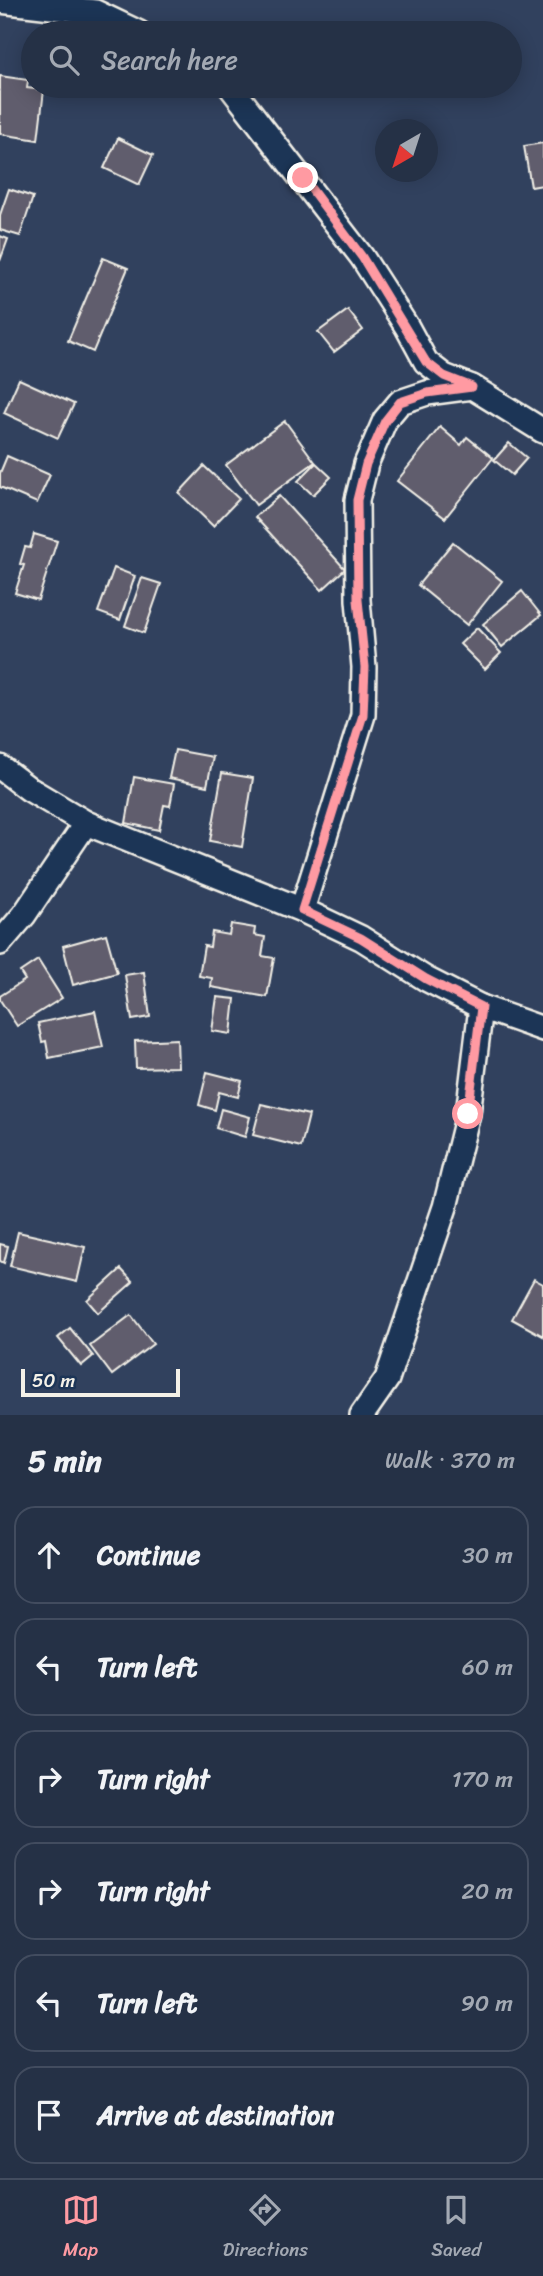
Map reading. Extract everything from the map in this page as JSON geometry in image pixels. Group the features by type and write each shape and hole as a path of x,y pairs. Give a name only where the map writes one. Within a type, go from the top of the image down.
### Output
{"street":[{"path":"0,1 95,12 114,21"},
{"path":"239,98 362,257 426,362 444,376 472,387 543,431"},
{"path":"302,910 363,715 365,667 358,600 357,500 366,464 385,421 400,402 427,393 472,387"},
{"path":"0,767 29,789 86,822 302,910 361,938 426,979 481,1007 543,1029"},
{"path":"0,943 24,915 86,822"},
{"path":"362,1415 387,1379 444,1207 468,1114 481,1007"}],"building":[{"path":"0,76 21,79 21,98 43,98 38,140 0,134"},
{"path":"118,138 153,155 139,185 104,168"},
{"path":"543,143 543,185 531,187 524,146"},
{"path":"9,189 33,197 20,236 0,230 0,215"},
{"path":"0,236 8,239 0,261"},
{"path":"103,258 128,268 93,352 68,341"},
{"path":"348,310 363,330 334,352 318,332"},
{"path":"19,379 74,404 58,438 4,413"},
{"path":"285,421 315,462 256,505 226,465"},
{"path":"440,427 461,445 467,437 493,458 445,518 397,481"},
{"path":"509,443 527,458 512,475 494,460"},
{"path":"7,456 50,475 37,503 0,487 0,473"},
{"path":"316,463 331,477 313,495 298,481"},
{"path":"204,466 239,499 213,526 179,493"},
{"path":"279,496 345,569 322,590 255,517"},
{"path":"34,534 57,541 38,600 15,593 24,565 20,564 25,547 30,548"},
{"path":"453,542 502,581 467,625 418,585"},
{"path":"114,568 135,576 120,620 98,612"},
{"path":"142,578 161,584 144,633 125,626"},
{"path":"522,591 541,615 502,647 483,624"},
{"path":"477,628 501,653 485,669 460,644"},
{"path":"175,750 213,757 207,786 169,778"},
{"path":"222,773 253,778 242,847 210,841"},
{"path":"134,777 174,784 170,806 164,805 159,830 126,823"},
{"path":"231,924 255,928 254,935 265,937 262,956 274,958 267,997 211,987 212,978 199,976 204,946 210,947 212,932 229,935"},
{"path":"106,934 117,973 73,985 63,946"},
{"path":"38,960 62,998 17,1026 0,996 25,980 20,972"},
{"path":"144,972 150,1017 132,1020 125,975"},
{"path":"217,997 235,999 231,1034 212,1031"},
{"path":"95,1011 103,1047 49,1058 46,1041 42,1042 38,1023"},
{"path":"177,1039 178,1067 136,1068 135,1041"},
{"path":"207,1072 242,1081 238,1097 219,1092 215,1110 199,1105"},
{"path":"261,1104 309,1115 301,1147 253,1135"},
{"path":"221,1109 250,1117 245,1137 216,1128"},
{"path":"18,1232 85,1247 77,1282 10,1266"},
{"path":"0,1244 8,1246 4,1263 0,1261"},
{"path":"121,1269 133,1282 98,1313 87,1300"},
{"path":"534,1279 543,1284 543,1336 512,1319"},
{"path":"131,1315 153,1344 112,1375 90,1346"},
{"path":"70,1328 93,1356 81,1366 58,1338"}],"route":[{"path":"303,178 362,257 426,362 444,376 472,387 427,393 400,402 385,421 366,464 357,500 358,600 365,667 363,715 302,910 361,938 426,979 481,1007 468,1114"}]}
